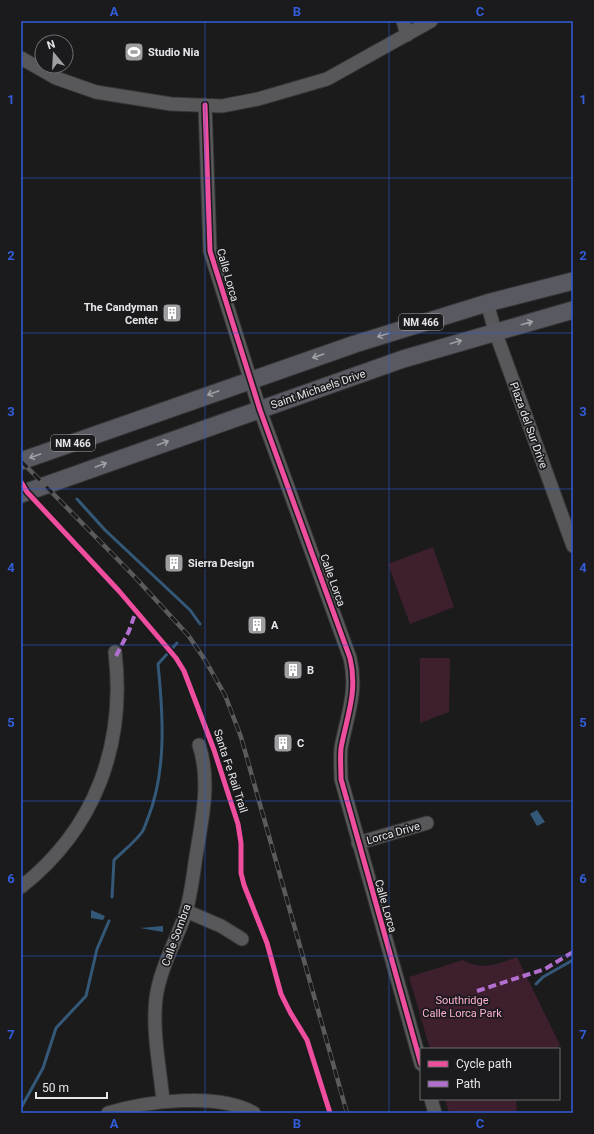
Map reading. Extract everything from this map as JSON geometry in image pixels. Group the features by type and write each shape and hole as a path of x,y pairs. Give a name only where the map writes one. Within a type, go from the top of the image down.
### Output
{"main road":[{"name":"NM 466","path":"21,460 412,325 487,303 573,281"},
{"name":"Saint Michaels Drive","path":"21,494 403,359 495,331 573,310"}],"street":[{"path":"403,21 407,35"},
{"path":"21,58 56,78 96,92 171,104 222,106 244,103 308,86 349,68 431,21"},
{"name":"Calle Lorca","path":"205,105 210,251 260,410 319,572 353,673 353,694 341,748 340,760 342,784 420,1060"},
{"name":"Plaza del Sur Drive","path":"487,303 495,331 573,546"},
{"path":"21,887 48,864 66,843 82,820 98,790 109,757 116,720 118,688 115,652"},
{"name":"Calle Sombra","path":"164,1101 155,1028 156,998 164,969 186,911 190,894 206,773 199,745"},
{"name":"Lorca Drive","path":"358,842 427,822"},
{"path":"186,911 221,926 242,939"},
{"path":"431,1100 435,1113"},
{"path":"108,1113 164,1101 224,1103 254,1113"}],"green space":[{"path":"433,547 454,607 410,624 388,564"},
{"path":"420,658 450,658 449,712 420,723"},
{"name":"Southridge Calle Lorca Park","path":"517,957 560,1045 557,1048 430,1048 409,977 463,960 484,966 496,964"},
{"path":"445,1100 518,1100 516,1102 517,1113 449,1113"}],"water":[{"path":"537,810 545,822 537,826 530,814"},
{"path":"91,910 105,916 103,920 91,918"},
{"path":"163,926 163,932 140,928"}],"waterway":[{"path":"77,499 105,530 190,610 200,624"},
{"path":"112,897 114,860 142,832 154,800 161,761 162,742 158,664 177,643"},
{"path":"21,1108 43,1068 56,1028 86,996 97,949 109,921"},
{"path":"536,984 543,977 573,960"}],"railway":[{"path":"21,461 133,575 188,635 205,660 225,695 241,737 347,1113"}],"marked path":[{"path":"116,656 129,631 136,611"},
{"path":"477,991 545,969 573,952"}],"cycle path":[{"path":"205,105 210,251 260,410 350,658 353,681 351,703 341,748 341,779 420,1060"},
{"name":"Santa Fe Rail Trail","path":"21,482 27,492 119,591 176,658 184,671 214,750 238,824 241,843 241,873 244,885 267,943 281,994 307,1040 330,1113"}],"place":[{"name":"Studio Nia","path":"134,52"},
{"name":"The Candyman Center","path":"172,313"},
{"name":"Sierra Design","path":"174,563"},
{"name":"A","path":"257,625"},
{"name":"B","path":"293,670"},
{"name":"C","path":"283,743"}]}
